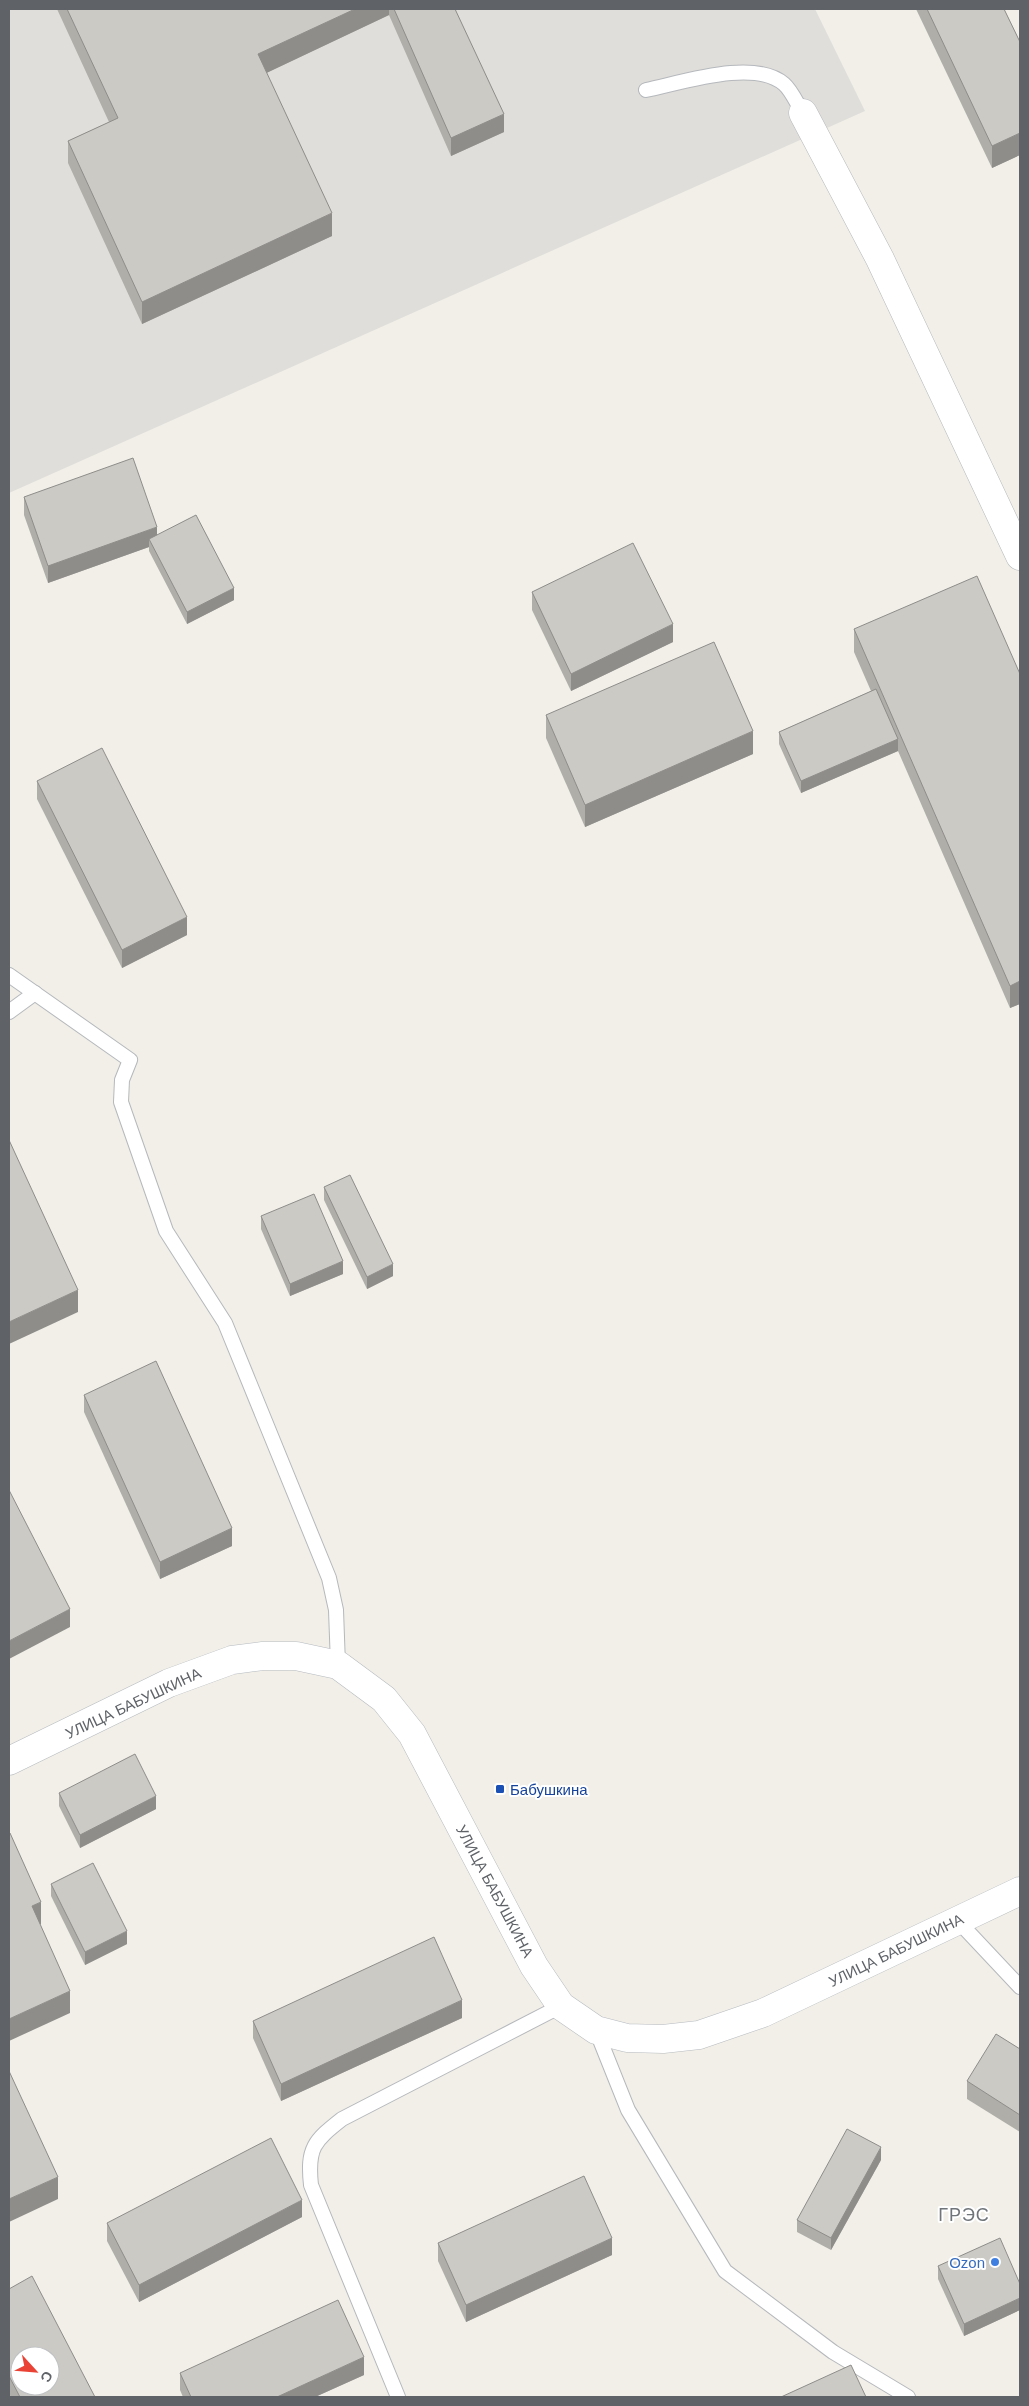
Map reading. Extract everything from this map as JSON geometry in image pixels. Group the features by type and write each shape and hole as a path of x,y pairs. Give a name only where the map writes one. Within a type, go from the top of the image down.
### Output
{"street":[{"path":"803,113 880,259 1019,552"},
{"name":"УЛИЦА БАБУШКИНА","path":"9,1762 170,1683 232,1660 263,1656 296,1656 338,1665 384,1699 412,1734 534,1966 561,2006 596,2030 627,2038 663,2039 699,2035 763,2013 1020,1891"}],"lane":[{"path":"646,90 732,73 756,72 772,76 785,85 803,113"},
{"path":"9,975 130,1060 122,1080 121,1102 124,1111 166,1231 224,1323 329,1578 336,1610 338,1665"},
{"path":"9,1012 34,993"},
{"path":"957,1920 1020,1987"},
{"path":"398,2397 311,2185 309,2164 312,2150 319,2138 342,2119 561,2006"},
{"path":"596,2030 628,2110 725,2271 833,2352 908,2397"}],"shaded area":[{"path":"9,9 815,9 865,111 9,493"}],"building":[{"path":"67,9 355,9 258,54 332,213 142,302 68,141 118,118"},
{"path":"394,9 455,9 504,114 451,138"},
{"path":"927,9 1004,9 1020,42 1020,133 992,146"},
{"path":"133,458 157,527 48,566 24,497"},
{"path":"196,515 234,588 187,612 149,539"},
{"path":"633,543 673,624 571,674 532,592"},
{"path":"977,576 1020,674 1020,981 1010,986 854,629"},
{"path":"714,642 753,731 585,805 546,715"},
{"path":"876,689 898,739 801,781 779,732"},
{"path":"102,748 187,917 122,950 37,781"},
{"path":"9,1140 78,1290 9,1322"},
{"path":"350,1175 393,1264 367,1277 324,1187"},
{"path":"314,1194 343,1261 290,1284 261,1216"},
{"path":"156,1361 232,1528 160,1562 84,1395"},
{"path":"9,1490 70,1609 9,1641"},
{"path":"135,1754 156,1796 80,1835 59,1793"},
{"path":"9,1834 41,1902 32,1906 70,1991 9,2019"},
{"path":"93,1863 127,1931 85,1952 51,1884"},
{"path":"434,1937 462,2000 281,2084 253,2021"},
{"path":"996,2034 1020,2049 1020,2115 967,2081"},
{"path":"9,2071 58,2177 9,2199"},
{"path":"847,2129 881,2147 831,2238 797,2220"},
{"path":"271,2138 302,2200 139,2285 107,2223"},
{"path":"584,2176 612,2238 466,2305 438,2243"},
{"path":"1000,2238 1020,2284 1020,2298 964,2324 938,2266"},
{"path":"32,2276 95,2397 20,2397 60,2396 60,2346 10,2346 10,2378 9,2289"},
{"path":"338,2300 364,2357 277,2397 191,2397 180,2373"},
{"path":"851,2365 866,2397 781,2397"}],"place":[{"name":"Бабушкина","path":"500,1789"},
{"name":"Ozon","path":"995,2262"}],"district":[{"name":"ГРЭС","path":"964,2215"}]}
